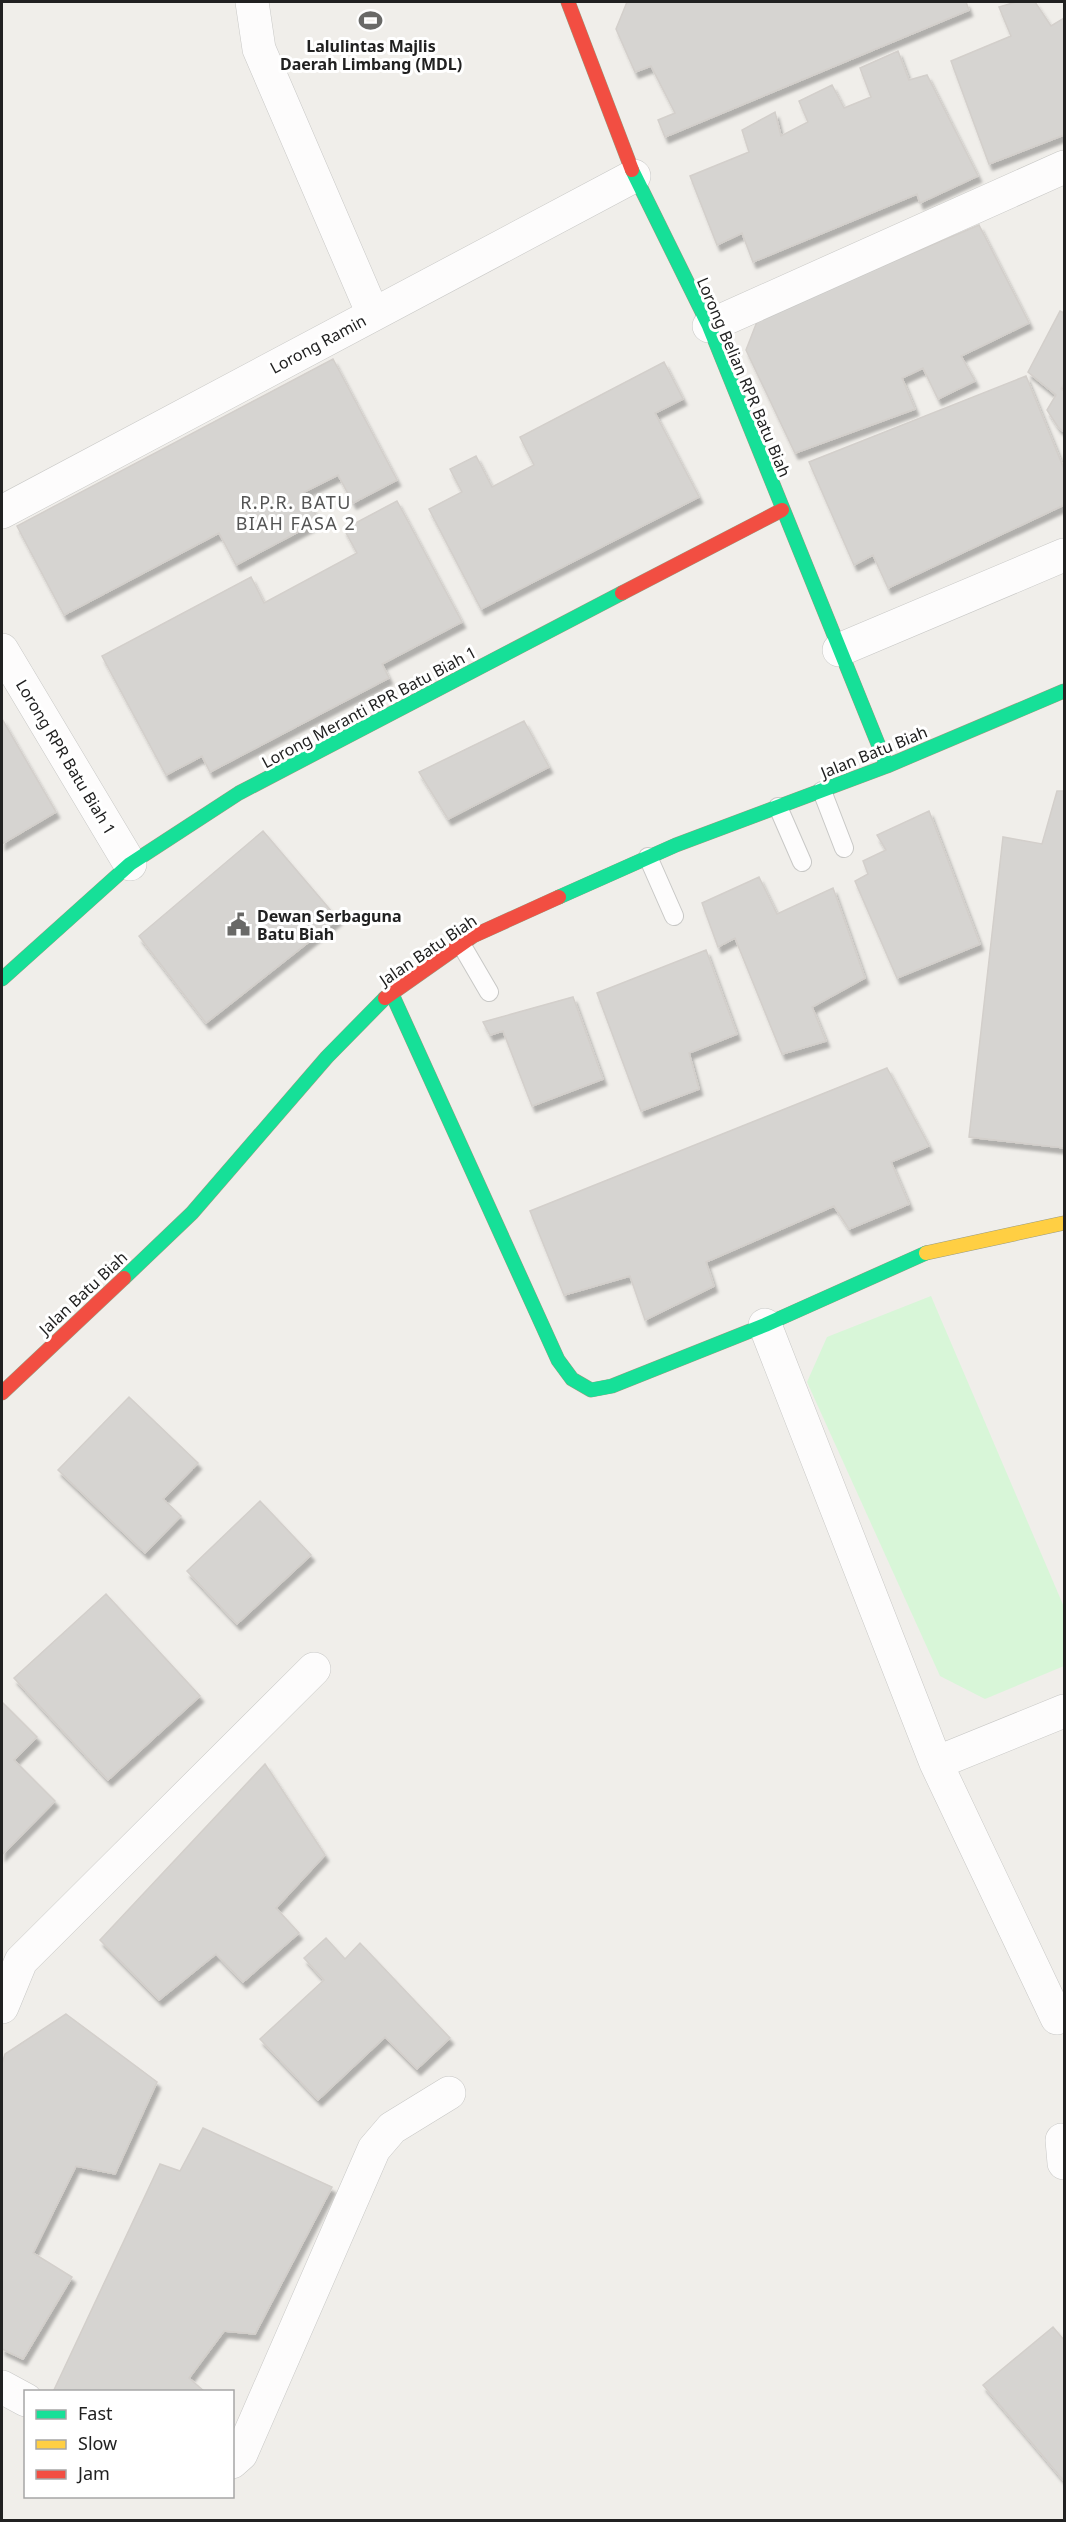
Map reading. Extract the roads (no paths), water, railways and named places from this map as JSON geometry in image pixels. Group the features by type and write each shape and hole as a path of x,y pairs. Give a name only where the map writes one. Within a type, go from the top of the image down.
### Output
{"street":[{"path":"252,2 259,49 373,314"},
{"name":"Lorong Belian RPR Batu Biah","path":"568,2 634,176 708,326 887,766"},
{"path":"708,326 1065,167"},
{"name":"Lorong Ramin","path":"2,512 634,176"},
{"name":"Lorong Meranti RPR Batu Biah 1","path":"2,979 130,864 239,793 782,510"},
{"path":"839,650 1065,555"},
{"name":"Lorong RPR Batu Biah 1","path":"2,650 130,864"},
{"name":"Jalan Batu Biah","path":"2,1393 192,1213 327,1056 391,993 473,936 648,857 887,766 1065,691"},
{"path":"391,993 558,1360 572,1379 591,1390 612,1386 765,1325 929,1252 1065,1223"},
{"path":"765,1325 936,1763 1057,2018"},
{"path":"2,2007 11,1952 314,1670"},
{"path":"936,1763 1065,1711"},
{"path":"234,2460 241,2454 374,2149 392,2127 449,2093"},
{"path":"2,2387 24,2399"}],"lane":[{"path":"822,791 844,848"},
{"path":"778,807 802,862"},
{"path":"648,857 674,916"},
{"path":"461,944 489,992"}],"place":[{"name":"Lalulintas Majlis Daerah Limbang (MDL)","path":"371,21"},
{"name":"Dewan Serbaguna Batu Biah","path":"239,925"}],"district":[{"name":"R.P.R. BATU BIAH FASA 2","path":"296,512"}]}
